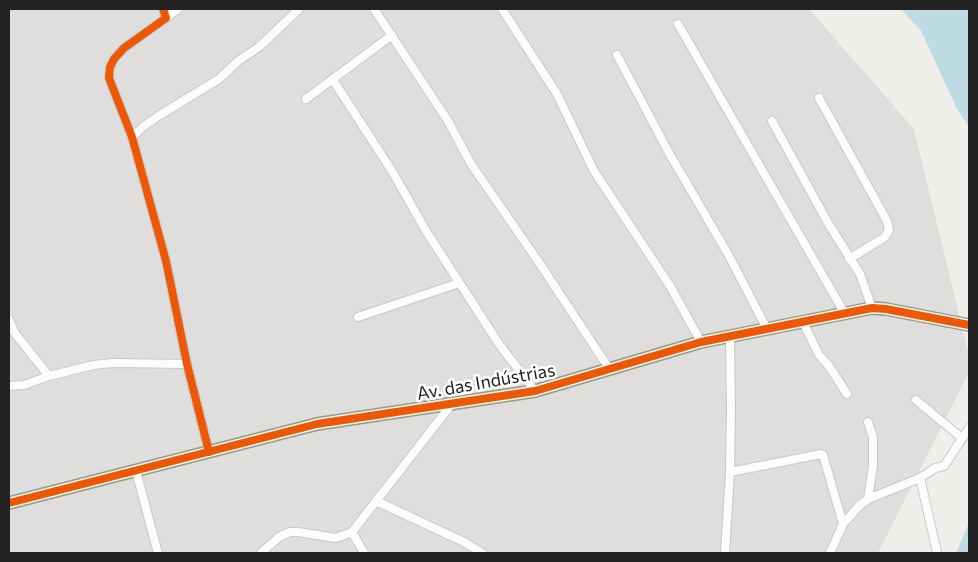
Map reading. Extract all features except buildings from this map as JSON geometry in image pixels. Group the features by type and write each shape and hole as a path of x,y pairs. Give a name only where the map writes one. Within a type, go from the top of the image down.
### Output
{"street":[{"path":"163,9 166,18"},
{"path":"178,9 124,48 114,59 110,67 109,78 132,137 172,285 187,364 208,452"},
{"path":"132,137 160,115 219,80 238,61 259,48 299,9"},
{"path":"374,9 448,121 471,164 610,370"},
{"path":"502,9 557,94 594,171 670,286 701,342"},
{"path":"678,24 845,314"},
{"path":"306,99 392,35"},
{"path":"617,55 669,153 728,254 767,329"},
{"path":"333,80 392,171 426,231 459,283 499,344 536,391"},
{"path":"819,98 887,221 889,230 885,237 850,259"},
{"path":"772,121 860,274 872,308"},
{"path":"358,317 459,283"},
{"name":"Av. das Indústrias","path":"9,503 317,424 536,391 701,342 872,308 969,325"},
{"path":"9,319 14,332 49,376"},
{"path":"803,322 818,355 829,366 847,394"},
{"path":"725,553 730,472 730,337"},
{"path":"9,386 24,385 49,376 93,365 113,363 187,364"},
{"path":"916,400 962,438"},
{"path":"261,553 279,537 290,532 336,538 352,532 451,405"},
{"path":"868,422 873,437 874,466 868,499"},
{"path":"830,553 842,524 852,512 868,499 920,478 935,468 944,466 969,428"},
{"path":"730,472 821,454 824,455 842,524"},
{"path":"136,470 158,553"},
{"path":"920,478 937,552"},
{"path":"376,500 464,542 482,553"},
{"path":"352,532 364,553"}],"shaded area":[{"path":"9,9 809,9 914,129 969,356 969,372 878,553 9,553"}],"water":[{"path":"901,9 969,9 969,127 957,109 921,31"},
{"path":"969,523 969,553 956,553"}],"cycle path":[{"path":"163,9 166,18 124,48 114,59 110,67 109,78 132,137 166,261 187,364 209,452"},
{"path":"9,503 317,424 535,391 701,342 872,308 969,325"}]}
